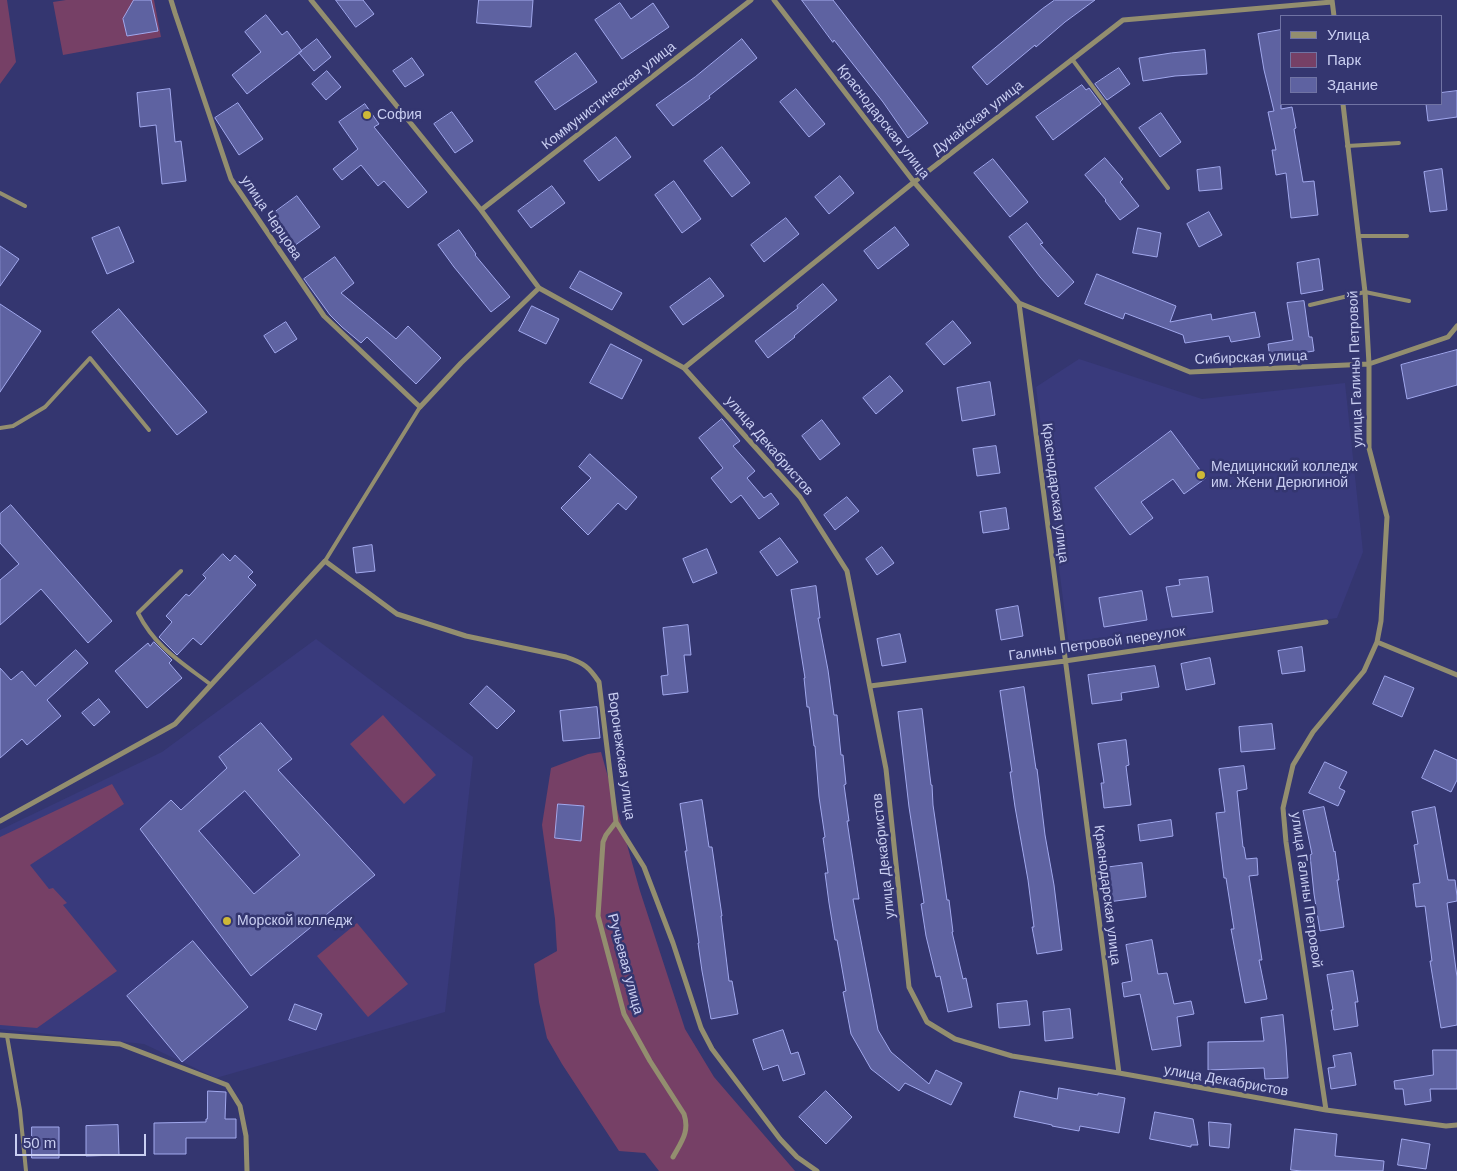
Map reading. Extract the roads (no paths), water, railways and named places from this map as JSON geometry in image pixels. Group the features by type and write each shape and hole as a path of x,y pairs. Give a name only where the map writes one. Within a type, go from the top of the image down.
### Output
{"street":[{"name":"улица Черцова","path":"172,0 175,14 231,179 324,316 420,407"},
{"name":"улица Декабристов","path":"311,0 481,210 539,288 684,368 800,497 847,571 886,769 909,987 927,1022 955,1039 1012,1056 1326,1110 1446,1126 1457,1125"},
{"name":"Коммунистическая улица","path":"481,210 751,0"},
{"name":"Краснодарская улица","path":"774,0 914,182 1019,303 1119,1073"},
{"path":"1332,1 1334,15"},
{"name":"Дунайская улица","path":"684,368 914,182 1123,20 1332,1"},
{"name":"улица Галины Петровой","path":"1326,1110 1286,842 1283,808 1293,765 1313,732 1364,671 1377,642 1381,622 1387,516 1369,448 1369,364 1365,292 1343,105"},
{"path":"420,407 461,363 539,288"},
{"name":"Сибирская улица","path":"1019,303 1190,372 1369,364 1448,337 1457,326"},
{"path":"0,821 174,724 325,561"},
{"name":"Воронежская улица","path":"325,561 398,614 466,636 566,657 580,662 590,669 599,682 616,822 644,867 673,943 701,1028 712,1049 780,1138 798,1157 817,1171"},
{"name":"Галины Петровой переулок","path":"870,686 1065,661 1326,622"},
{"path":"1377,642 1457,675"},
{"name":"Ручьевая улица","path":"616,822 603,842 598,916 624,1014 687,1122 686,1131 673,1157"},
{"path":"0,1035 120,1044 227,1085 240,1106 246,1136 247,1171"}],"lane":[{"path":"1072,59 1168,188"},
{"path":"1348,146 1399,143"},
{"path":"0,193 25,206"},
{"path":"1358,236 1407,236"},
{"path":"1310,305 1365,292 1410,301"},
{"path":"0,428 13,426 45,407 90,358 149,430"},
{"path":"325,561 420,407"},
{"path":"180,572 138,613 146,628 165,650 210,684"},
{"path":"7,1036 20,1110 26,1171"}],"place":[{"name":"София","path":"367,115"},
{"name":"Медицинский колледж им. Жени Дерюгиной","path":"1201,475"},
{"name":"Морской колледж","path":"227,921"}]}
